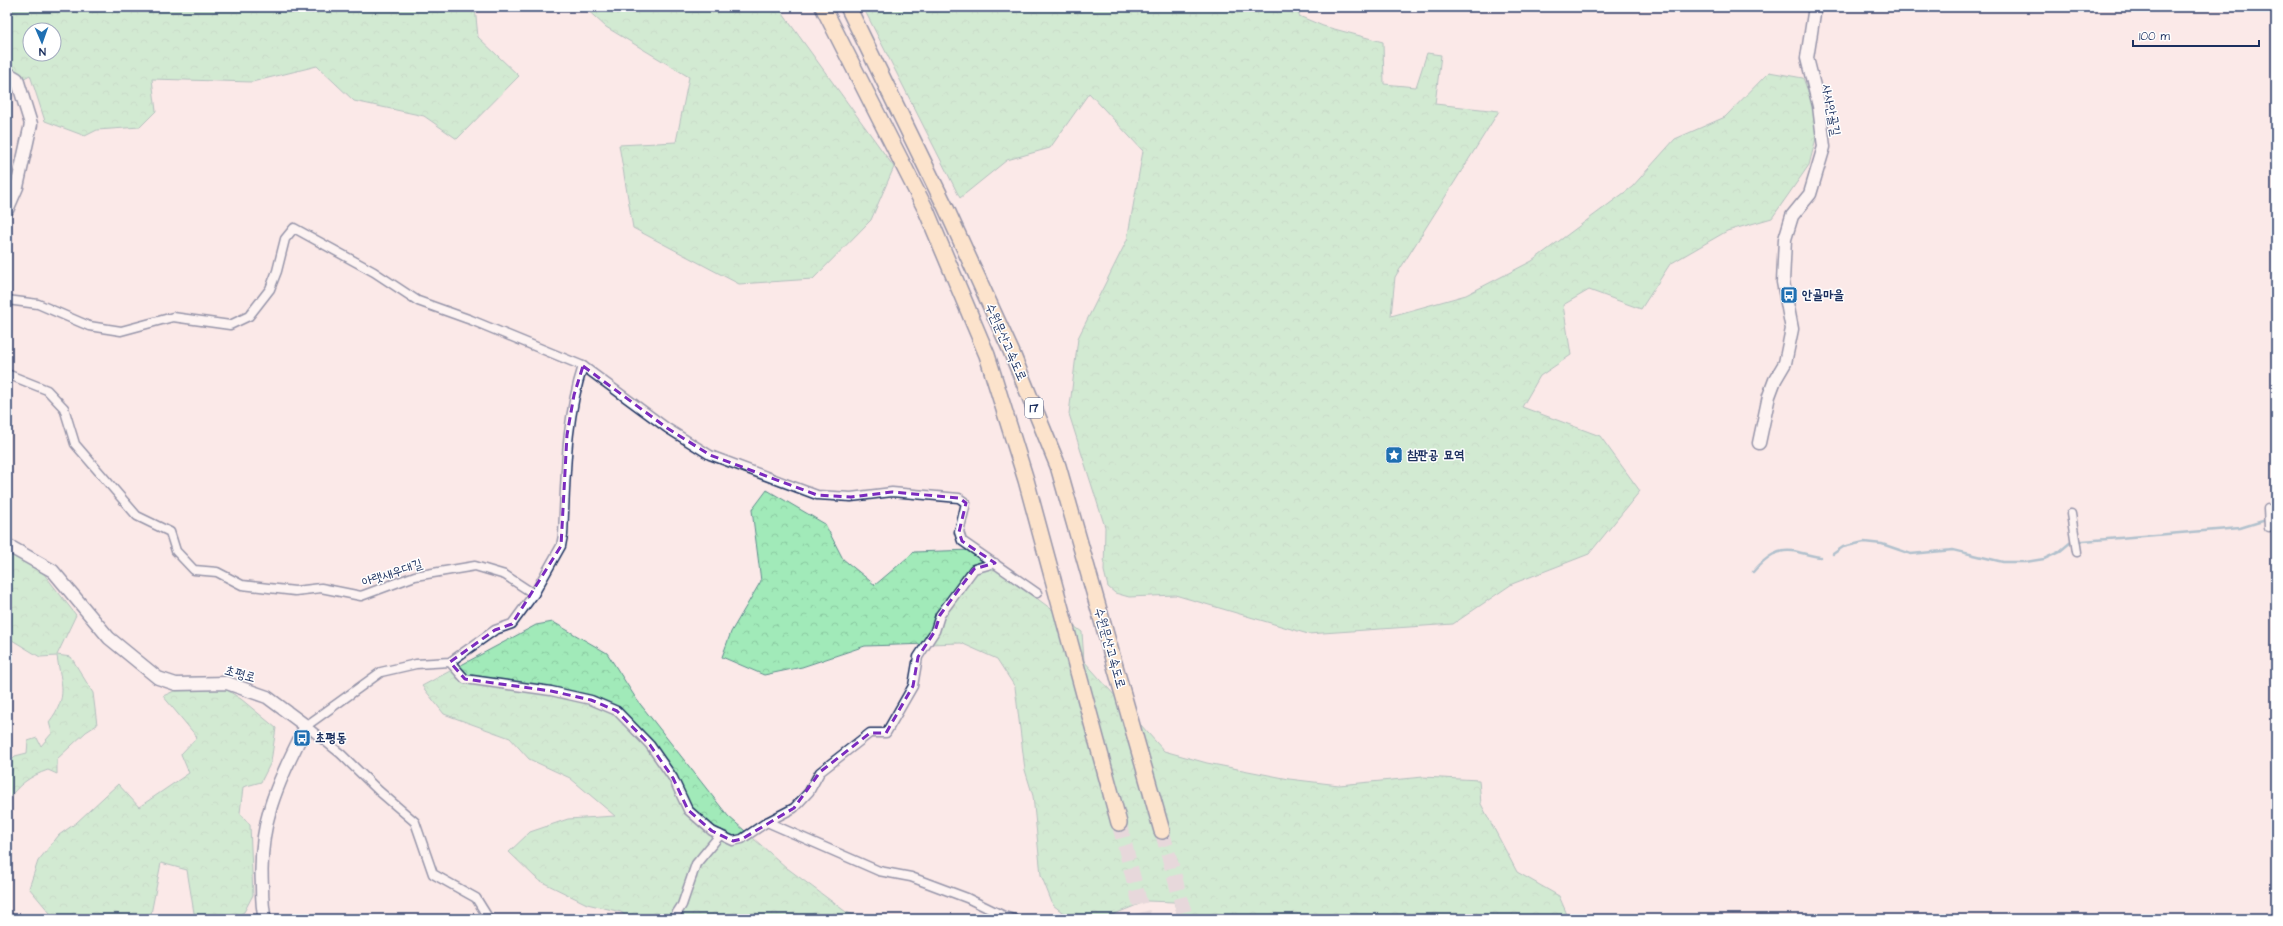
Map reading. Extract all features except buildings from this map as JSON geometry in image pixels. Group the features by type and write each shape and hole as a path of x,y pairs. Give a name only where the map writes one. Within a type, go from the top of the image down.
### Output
{"highway":[{"name":"수원문산고속도로","path":"823,7 926,210 987,355 1026,480 1119,823"},
{"name":"수원문산고속도로","path":"848,7 946,206 1011,351 1058,466 1162,831"}],"street":[{"name":"사사안골길","path":"1758,443 1774,380 1785,363 1792,329 1783,282 1785,239 1792,216 1810,194 1824,147 1819,106 1807,58 1815,7"},
{"path":"7,73 17,79 31,124 17,187 7,210"},
{"path":"7,300 38,304 89,326 121,331 173,317 230,324 249,316 270,288 278,271 285,239 294,228 374,272 418,301 478,323 583,366 666,428 710,455 817,495 851,497 892,492 959,498 966,503 959,532 962,541 1037,593"},
{"path":"265,919 262,850 268,812 276,788 306,726 342,698 381,672 416,664 450,662 495,630 512,624 534,594 561,546 563,534 567,435 574,395 583,366"},
{"name":"아랫새우대길","path":"7,374 47,390 64,408 75,444 137,516 170,532 176,551 194,570 217,572 242,585 295,591 321,588 361,596 416,576 475,566 505,575 534,594"},
{"path":"2268,509 2269,527"},
{"path":"2071,514 2076,533 2077,552"},
{"name":"초평로","path":"7,545 53,571 109,638 158,678 176,684 227,683 267,697 306,726"},
{"path":"450,662 464,679 514,684 571,695 591,700 617,711 650,745 673,778 688,810 720,835 733,841 742,839 767,822 794,808 809,792 820,772 870,733 886,733 913,686 918,657 935,631 940,615 974,569 995,563"},
{"path":"306,726 341,754 379,791 415,822 433,874 476,898 489,919"},
{"path":"767,822 879,871 911,877 967,898 1004,916 1014,919"},
{"path":"673,919 682,905 696,864 720,835"}],"highlighted area":[{"path":"583,366 667,428 710,455 817,495 851,497 892,492 959,498 966,503 959,532 962,541 995,563 974,569 940,615 935,631 918,657 913,686 886,733 870,733 820,772 794,808 742,839 733,841 712,831 688,810 673,778 650,745 617,711 591,700 551,691 465,679 450,662 495,630 512,624 561,546 567,435 574,395"}],"green space":[{"path":"7,7 475,7 478,37 519,76 457,139 424,116 354,101 317,66 252,82 152,79 156,111 140,127 97,130 85,136 45,121 30,75 7,87"},
{"path":"584,7 778,7 894,167 871,220 813,279 739,284 633,228 619,145 676,142 689,77 606,27"},
{"path":"863,7 1300,7 1299,16 1323,26 1383,42 1384,84 1416,87 1427,53 1441,55 1435,104 1499,111 1395,277 1391,316 1466,295 1532,261 1632,187 1675,139 1725,117 1769,72 1803,78 1820,123 1809,165 1772,218 1727,231 1670,264 1641,309 1589,290 1563,305 1571,355 1540,376 1522,407 1600,436 1640,491 1589,554 1512,584 1453,624 1308,634 1175,595 1129,597 1115,593 1108,587 1104,571 1105,527 1069,414 1078,338 1127,240 1143,151 1089,93 1050,148 1007,160 960,198"},
{"path":"767,490 825,524 843,559 875,585 914,552 972,550 1082,632 1084,661 1164,751 1207,763 1289,779 1339,785 1423,777 1479,780 1481,804 1517,872 1559,896 1569,919 1179,919 1174,902 1147,901 1102,919 1071,919 1053,905 1041,875 1033,796 1025,770 1015,687 997,659 961,643 865,646 802,667 764,675 722,657 731,632 761,581 752,510"},
{"path":"7,551 44,574 76,615 57,655 71,657 93,693 97,725 86,732 57,759 57,774 48,770 36,775 20,786 7,801 7,764 15,756 27,753 28,741 37,738 41,746 52,733 49,722 59,705 62,683 57,656 40,657 7,637"},
{"path":"553,622 607,653 637,700 728,816 787,868 846,912 865,919 630,919 621,912 587,904 538,880 509,852 530,832 568,819 615,816 570,778 529,759 510,738 444,714 422,686 536,625"},
{"path":"181,688 224,688 241,699 276,728 271,762 261,782 243,787 240,813 250,825 253,895 244,912 232,919 198,919 194,913 187,870 161,863 150,919 55,919 29,888 38,861 59,835 76,823 118,784 139,807 189,773 181,754 197,737 163,696"}],"waterway":[{"path":"2271,517 2276,515"},
{"path":"1833,554 1843,547 1864,542 1882,544 1911,554 1953,550 2003,562 2026,562 2044,559 2059,552 2071,542 2240,528 2266,520"},
{"path":"1753,572 1763,562 1778,552 1791,551 1820,557"}],"tunnel":[{"path":"1119,823 1144,919"},
{"path":"1162,831 1186,919"}],"place":[{"name":"안골마을","path":"1789,295"},
{"name":"참판공 묘역","path":"1394,455"},
{"name":"초평동","path":"302,738"}]}
